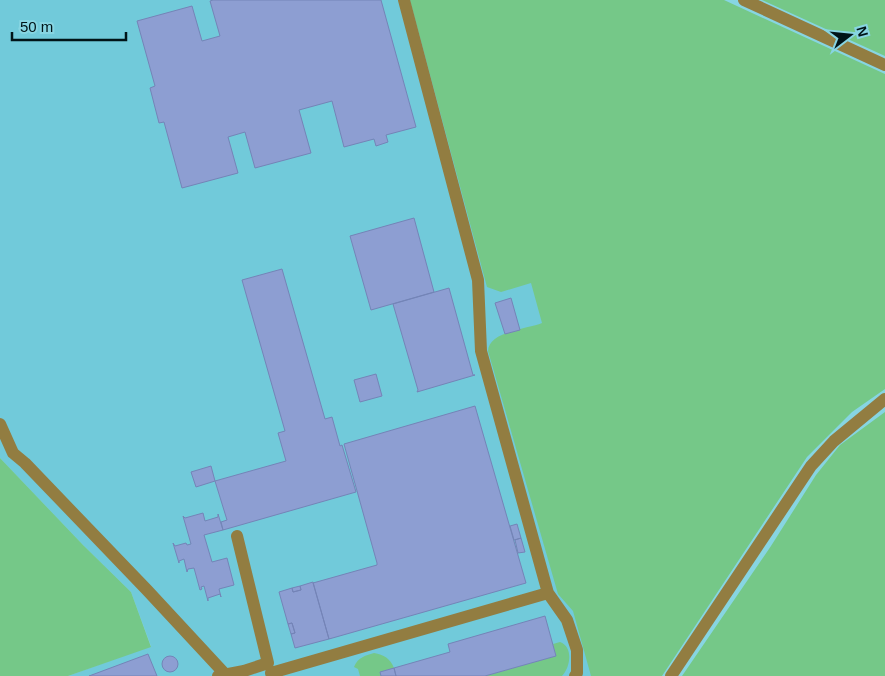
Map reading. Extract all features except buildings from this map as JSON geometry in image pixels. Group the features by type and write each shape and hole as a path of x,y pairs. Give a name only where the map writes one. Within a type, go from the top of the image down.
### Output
{"lane":[{"path":"404,0 478,280 481,351 548,593 567,620 576,650 578,673 574,676"},
{"path":"744,0 885,65"},
{"path":"672,676 811,466 834,441 885,399"},
{"path":"0,424 13,453 25,463 146,590 221,675 244,671 270,670 548,593"},
{"path":"237,536 270,670"}],"shaded area":[{"path":"0,0 414,0 535,273 605,676 68,676 151,646 131,592 0,458"}],"green space":[{"path":"410,0 724,0 885,74 885,389 852,412 807,457 662,676 591,676 573,611 558,594 488,351 490,344 502,335 542,323 531,283 501,292 487,287"},
{"path":"762,0 885,0 885,56"},
{"path":"885,412 885,676 682,676 771,546 816,475 840,445"},
{"path":"0,458 131,592 151,647 68,676 0,676"},
{"path":"560,642 567,648 569,653 569,663 562,676 485,676 556,656 553,644"},
{"path":"374,653 386,658 394,668 380,672 381,676 360,676 358,669 354,667 362,657"}]}
